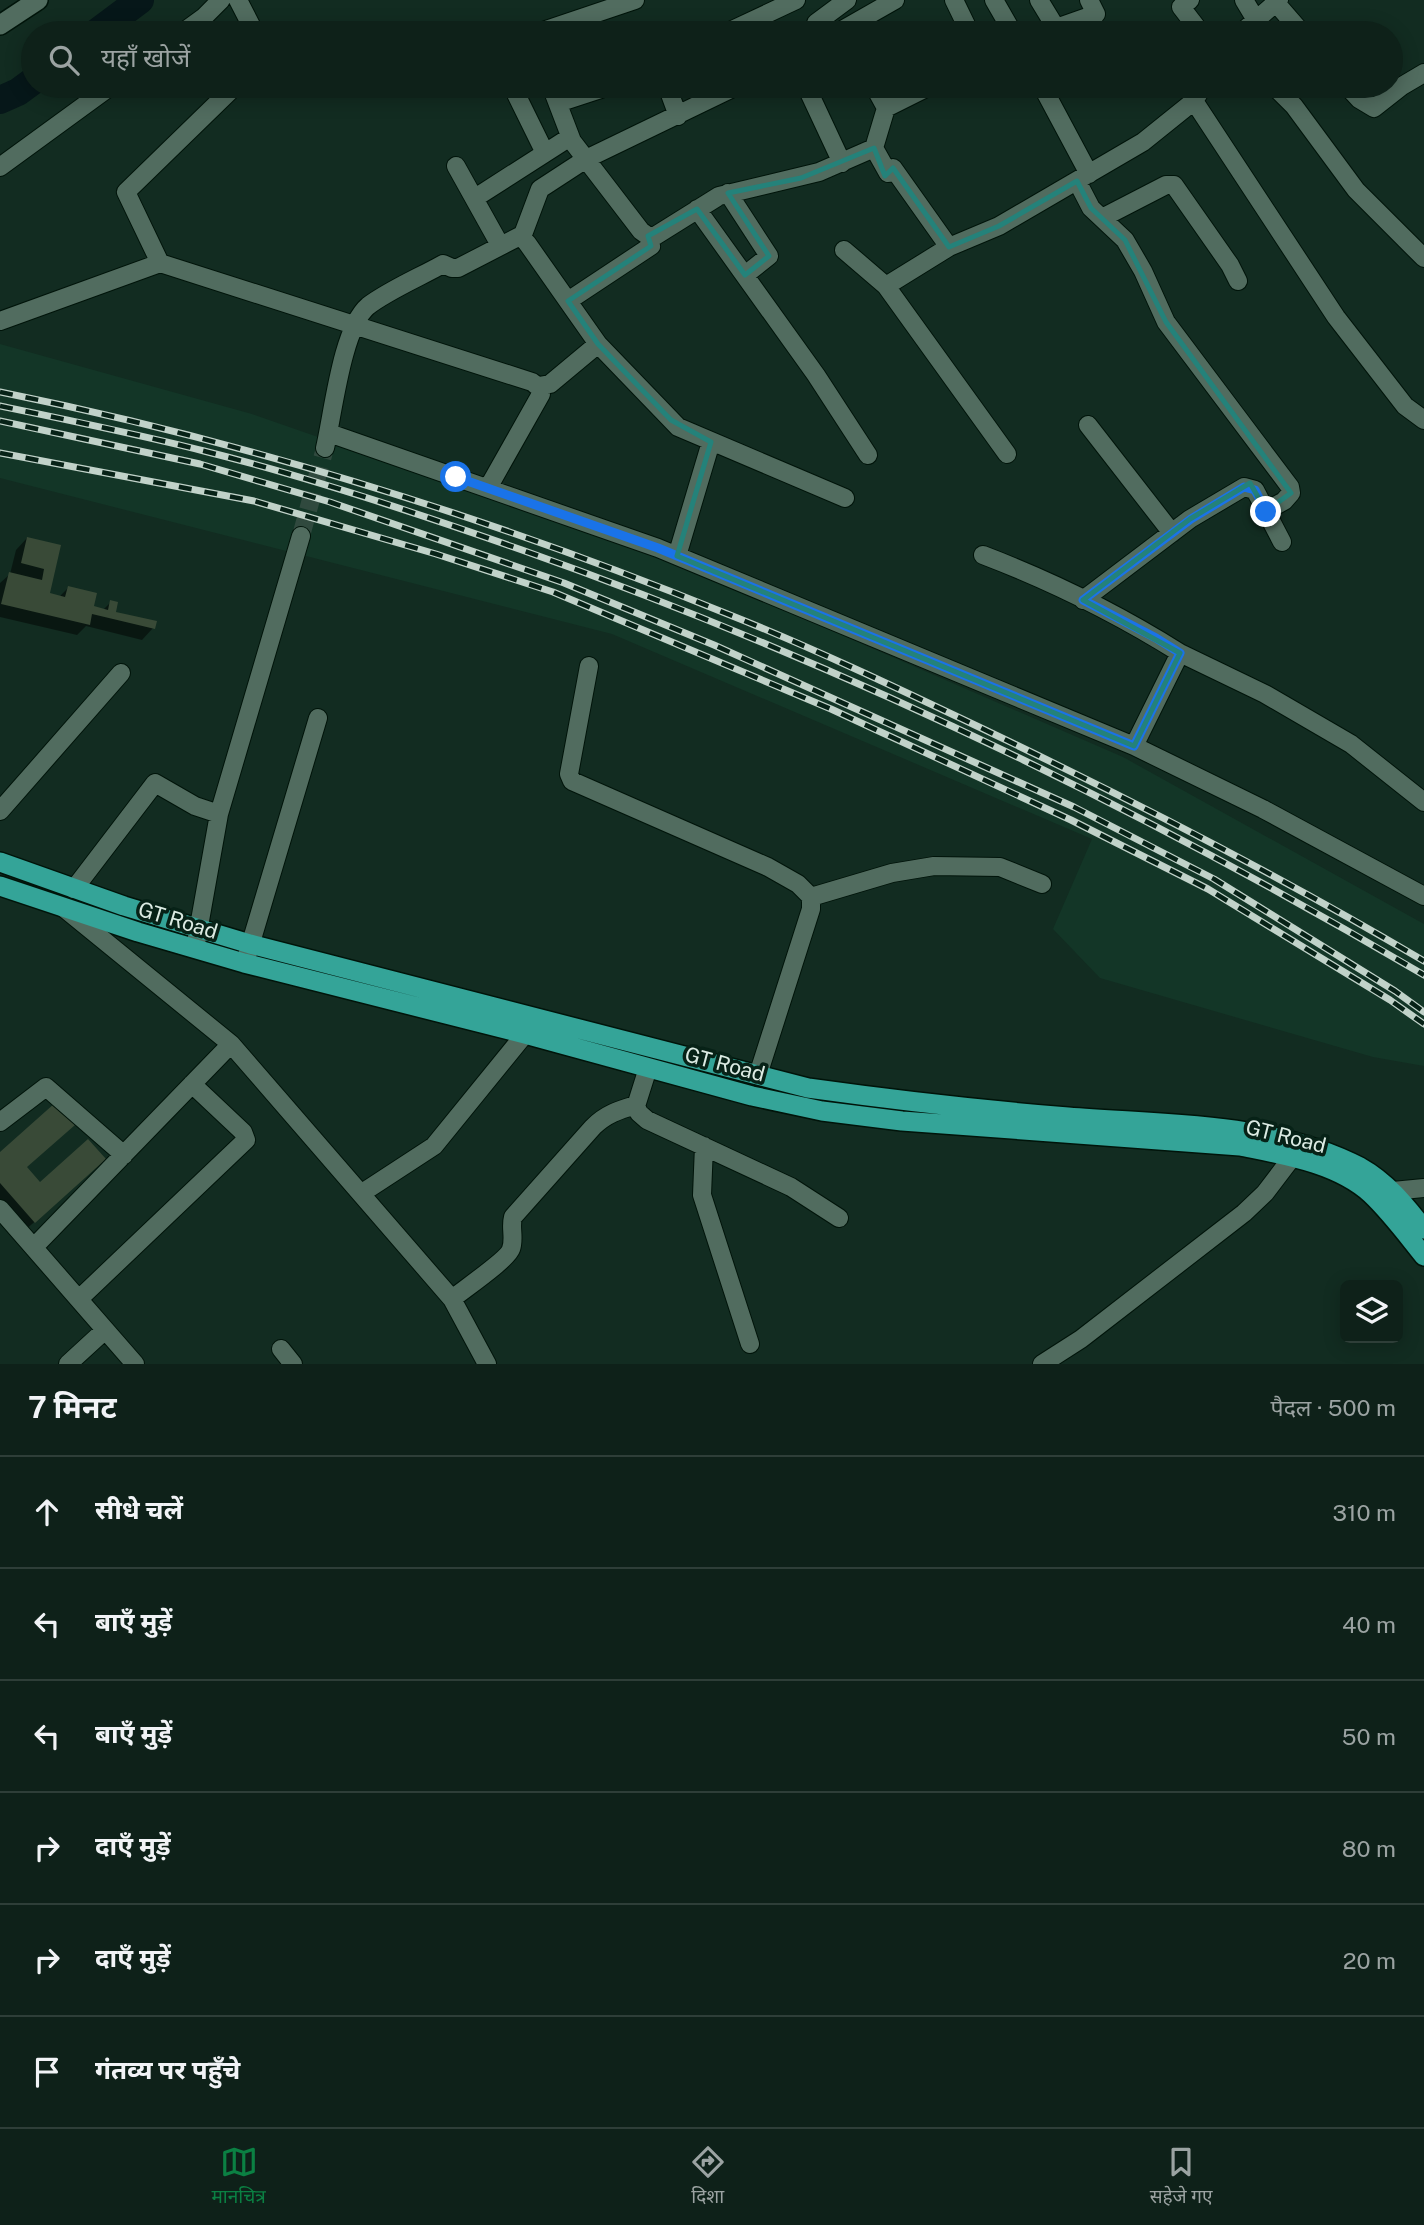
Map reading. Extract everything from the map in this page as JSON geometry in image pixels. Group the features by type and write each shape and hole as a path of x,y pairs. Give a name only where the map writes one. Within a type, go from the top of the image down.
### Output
{"highway":[{"name":"GT Road","path":"0,862 74,889 525,1034 648,1068 806,1097 902,1121 1063,1125 1240,1146 1298,1150 1362,1168 1394,1191 1424,1229"},
{"name":"GT Road","path":"0,886 244,963 413,996 758,1075 806,1097"},
{"name":"GT Road","path":"1298,1150 1370,1192 1424,1256"}],"street":[{"path":"0,25 38,0"},
{"path":"200,21 222,0"},
{"path":"238,0 249,21"},
{"path":"573,21 635,0"},
{"path":"751,21 796,0"},
{"path":"803,0 815,21"},
{"path":"826,21 847,0"},
{"path":"860,21 895,0"},
{"path":"954,0 964,21"},
{"path":"994,0 1006,21"},
{"path":"1039,0 1046,21"},
{"path":"1078,21 1096,15 1089,0"},
{"path":"1190,0 1181,7 1192,21"},
{"path":"1244,0 1256,20 1278,1 1293,21"},
{"path":"1403,85 1424,73"},
{"path":"0,167 95,98"},
{"path":"160,263 126,192 223,98"},
{"path":"518,98 545,153"},
{"path":"556,98 572,141 641,231 648,236 655,236 728,193 801,178 874,148"},
{"path":"558,103 573,98"},
{"path":"671,98 678,116"},
{"path":"522,237 540,189 586,159 713,98"},
{"path":"812,98 842,163"},
{"path":"881,98 886,108 874,148 888,173 893,168 949,247"},
{"path":"886,108 906,98"},
{"path":"1047,98 1083,177 1091,208 1125,240 1143,271 1166,322 1290,487 1291,493 1284,502 1266,512"},
{"path":"886,286 949,247 999,226 1143,142 1192,98"},
{"path":"1201,98 1336,317 1405,406 1424,420"},
{"path":"1286,98 1356,190 1424,258"},
{"path":"1358,98 1374,108 1387,98"},
{"path":"475,198 567,139 572,141"},
{"path":"456,166 500,245"},
{"path":"1102,218 1166,185 1174,185 1230,265 1238,281"},
{"path":"728,193 769,256 745,275"},
{"path":"697,209 816,375 868,455"},
{"path":"845,498 678,427 598,344 522,237 517,236 458,268 443,264 367,307 356,324 346,349 327,441 488,488 677,556 1134,746 1263,809 1424,896"},
{"path":"568,301 651,246 648,236"},
{"path":"844,250 886,286 1007,454"},
{"path":"0,321 160,263 356,324 539,386 550,384 598,344"},
{"path":"488,488 541,394 539,386"},
{"path":"1088,425 1172,533"},
{"path":"677,556 711,442"},
{"path":"1083,600 1172,533 1244,487 1255,490 1282,542"},
{"path":"194,949 219,814 301,536"},
{"path":"983,555 1034,574 1180,653 1265,694 1351,744 1424,802"},
{"path":"1134,746 1180,653"},
{"path":"589,666 569,774 572,781 768,867 798,884 811,897 811,909 758,1075"},
{"path":"0,811 121,673"},
{"path":"244,963 318,718"},
{"path":"74,889 155,783 195,806 219,814"},
{"path":"811,897 892,873 934,866 1000,866 1042,884"},
{"path":"64,908 231,1044 452,1299 486,1364"},
{"path":"362,1193 434,1146 525,1034"},
{"path":"34,1247 231,1044"},
{"path":"648,1068 636,1105 647,1121 791,1186 839,1218"},
{"path":"79,1300 246,1140 243,1132 192,1084"},
{"path":"0,1122 46,1087 124,1155"},
{"path":"452,1299 510,1254 514,1238 510,1225 513,1217 593,1127 615,1111 636,1105"},
{"path":"704,1146 702,1195 750,1343"},
{"path":"1042,1364 1081,1339 1244,1213 1265,1193 1298,1150"},
{"path":"1394,1191 1424,1188"},
{"path":"0,1209 135,1364"},
{"path":"68,1364 105,1330"},
{"path":"281,1349 293,1364"}],"highlighted area":[{"path":"874,148 885,176 893,168 949,247 999,226 1077,181 1091,208 1125,240 1166,322 1291,493 1266,511 1250,483 1190,519 1083,600 1180,653 1134,746 677,556 711,442 671,420 598,344 568,301 651,246 648,236 697,209 745,275 769,256 728,193 801,178"}],"shaded area":[{"path":"0,344 252,414 655,554 1123,757 1424,924 1424,1066 1373,1057 1100,978 1053,929 1092,839 612,634 0,478"}],"building":[{"path":"27,537 61,545 50,593 65,597 68,586 97,593 94,606 108,610 110,600 118,602 116,612 157,621 155,629 92,614 90,625 1,604 9,572 42,580 44,569 21,563"},
{"path":"55,1103 75,1125 27,1167 40,1182 88,1139 106,1159 35,1223 0,1183 0,1152"}],"waterway":[{"path":"112,21 140,0"},
{"path":"0,100 21,90"}],"tunnel":[{"path":"301,536 325,448"}],"railway":[{"path":"0,392 185,434 368,486 548,545 725,613 884,682 1092,782 1260,869 1424,961"},
{"path":"0,406 179,445 324,484 522,550 755,639 983,741 1095,796 1206,853 1424,975"},
{"path":"0,421 200,464 330,502 564,583 714,645 1074,807 1214,879 1395,991 1424,1012"},
{"path":"0,453 254,501 436,554 553,592 831,709 1071,820 1208,889 1390,1000 1424,1024"}],"route":[{"path":"456,477 658,548 1134,746 1180,653 1083,600 1191,519 1244,487 1255,490 1266,512"}]}
